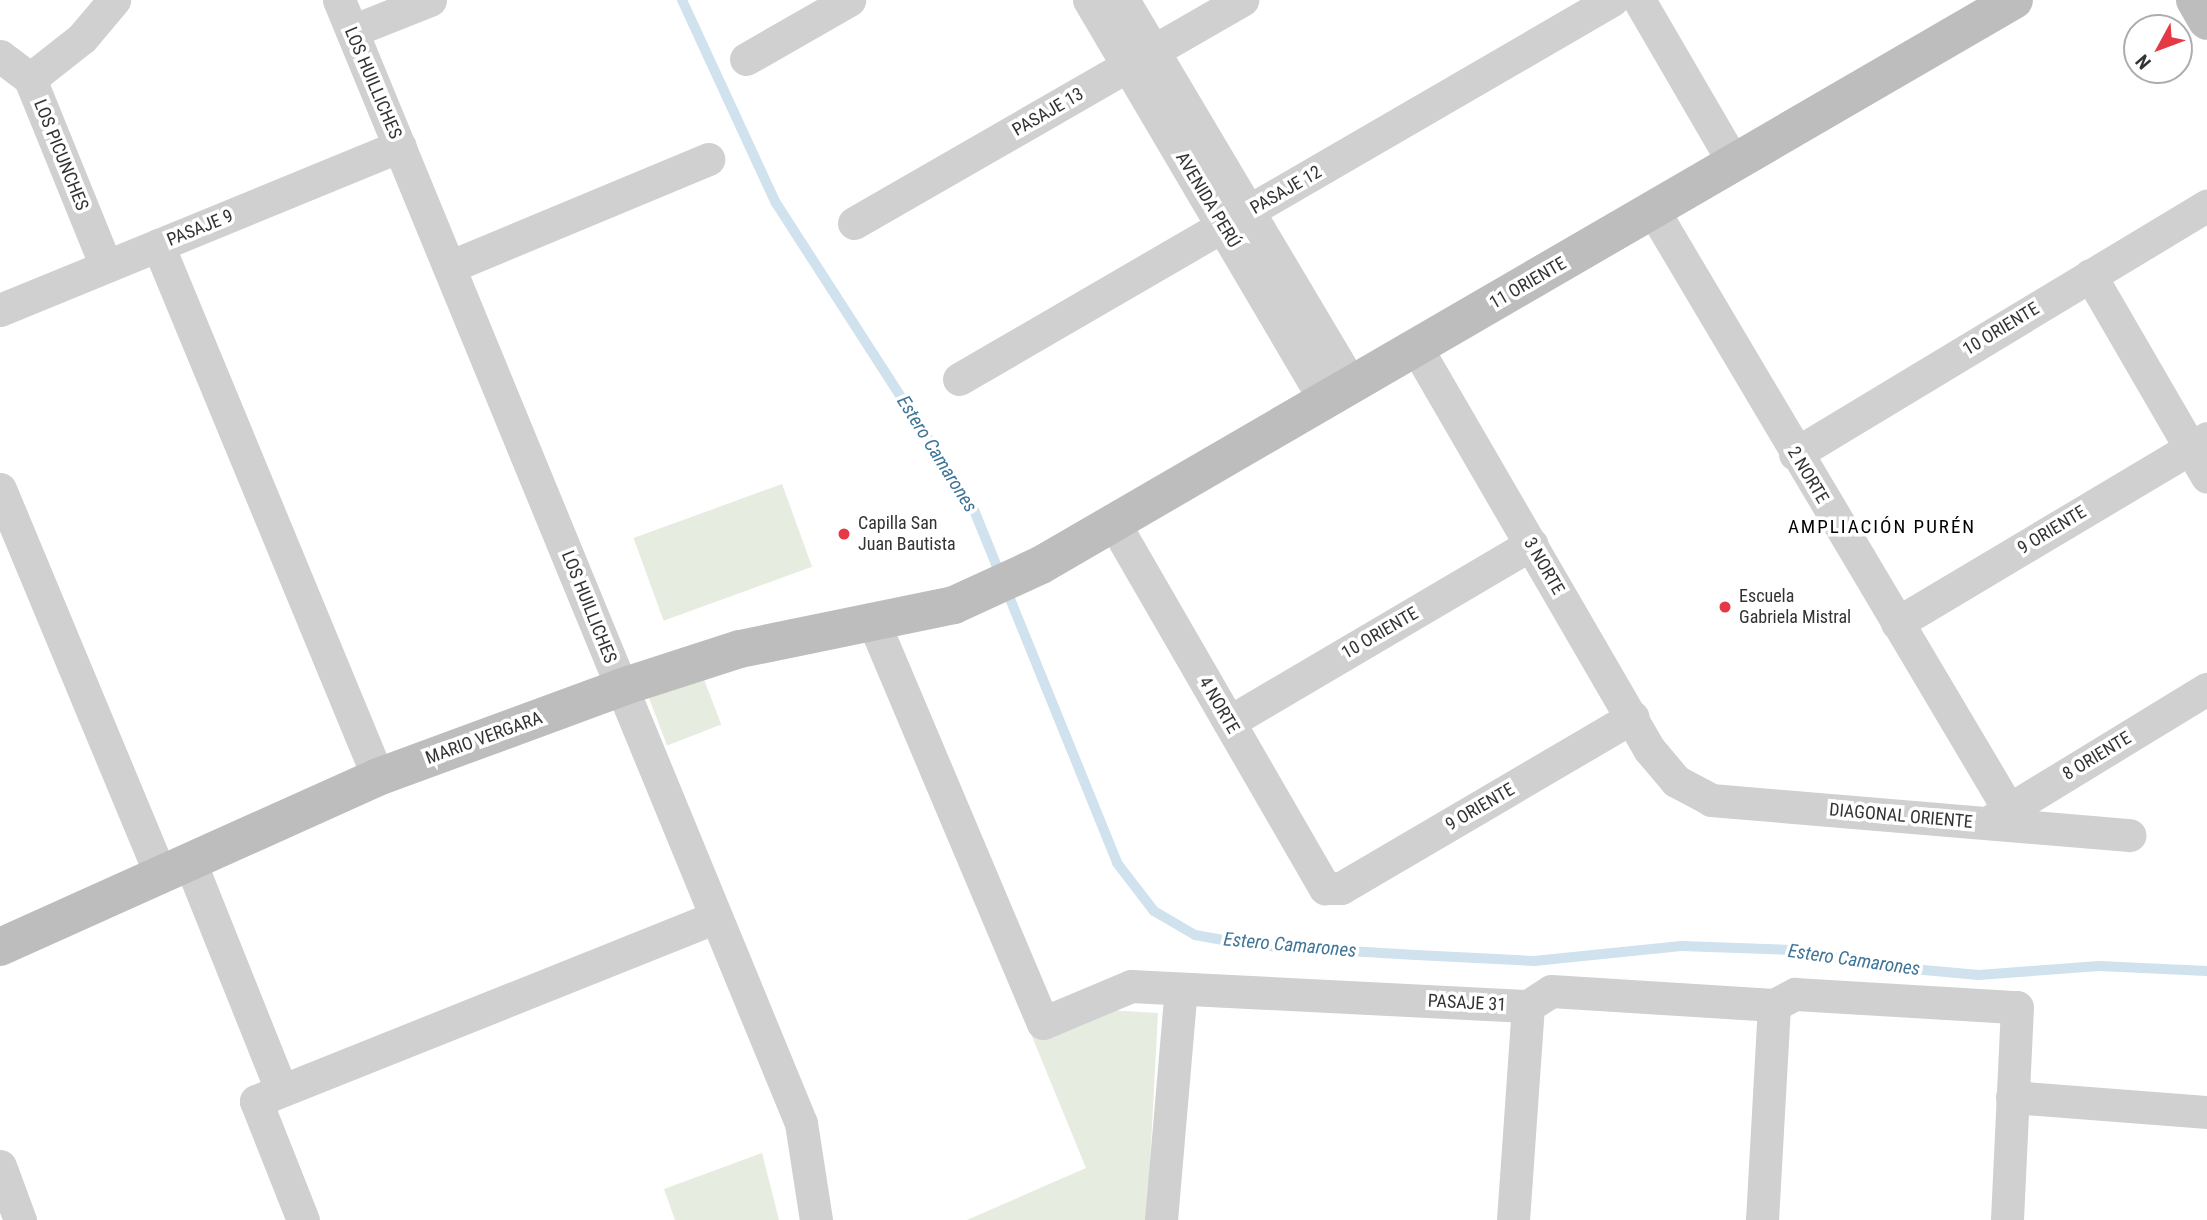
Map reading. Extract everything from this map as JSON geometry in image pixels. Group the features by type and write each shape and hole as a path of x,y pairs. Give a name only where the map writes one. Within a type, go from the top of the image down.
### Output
{"street":[{"path":"30,79 82,38 114,0"},
{"name":"LOS HUILLICHES","path":"339,0 801,1123 816,1220"},
{"path":"352,31 430,0"},
{"path":"747,59 849,0"},
{"name":"AVENIDA PERÚ","path":"1089,0 1141,59 1339,392"},
{"name":"AVENIDA PERÚ","path":"1123,0 1141,59"},
{"name":"PASAJE 13","path":"854,223 1242,0"},
{"name":"PASAJE 12","path":"960,379 1612,0"},
{"path":"1639,0 1734,163"},
{"name":"11 ORIENTE","path":"988,590 1041,565 2014,0"},
{"path":"2195,0 2207,21"},
{"name":"LOS PICUNCHES","path":"0,56 30,79 106,267"},
{"name":"PASAJE 9","path":"0,310 400,146"},
{"path":"449,267 708,159"},
{"name":"10 ORIENTE","path":"1795,454 2207,205"},
{"name":"2 NORTE","path":"1653,210 1897,623 1998,817"},
{"path":"159,245 379,777"},
{"path":"2090,275 2199,443 2207,477"},
{"name":"3 NORTE","path":"1416,347 1633,717 1649,749 1676,781"},
{"name":"9 ORIENTE","path":"1897,623 2199,443"},
{"path":"0,488 175,868 269,1096 303,1220"},
{"name":"4 NORTE","path":"1114,523 1325,888"},
{"name":"10 ORIENTE","path":"1229,722 1531,544"},
{"name":"MARIO VERGARA","path":"0,947 379,777 622,687 740,649 954,605 988,590"},
{"name":"PASAJE 31","path":"873,621 1043,1023 1131,986 1528,1006 1550,992 1774,1005 1795,994 2017,1007 2012,1097"},
{"name":"8 ORIENTE","path":"1998,817 2207,689"},
{"name":"9 ORIENTE","path":"1325,888 1341,888 1633,717"},
{"name":"DIAGONAL ORIENTE","path":"1676,781 1711,800 1998,817 2130,835"},
{"path":"269,1096 716,917"},
{"path":"1161,1220 1181,989"},
{"path":"1762,1220 1774,1005"},
{"path":"1513,1220 1528,1006"},
{"path":"2007,1220 2012,1097 2207,1112"},
{"path":"0,1166 20,1220"}],"shaded area":[{"path":"782,484 812,567 664,621 634,538"},
{"path":"703,677 721,725 667,745 649,698"},
{"path":"1090,1009 1158,1013 1147,1220 967,1220 1086,1168 1031,1034"},
{"path":"762,1153 779,1220 675,1220 664,1189"}],"waterway":[{"name":"Estero Camarones","path":"682,0 776,203 974,510 1117,863 1154,911 1195,935 1251,945 1416,955 1534,961 1681,946 1794,950 1880,966 1979,975 2099,966 2207,971"}],"place":[{"name":"Capilla San Juan Bautista","path":"844,534"},
{"name":"Escuela Gabriela Mistral","path":"1725,607"}],"district":[{"name":"AMPLIACIÓN PURÉN","path":"1882,527"}]}
